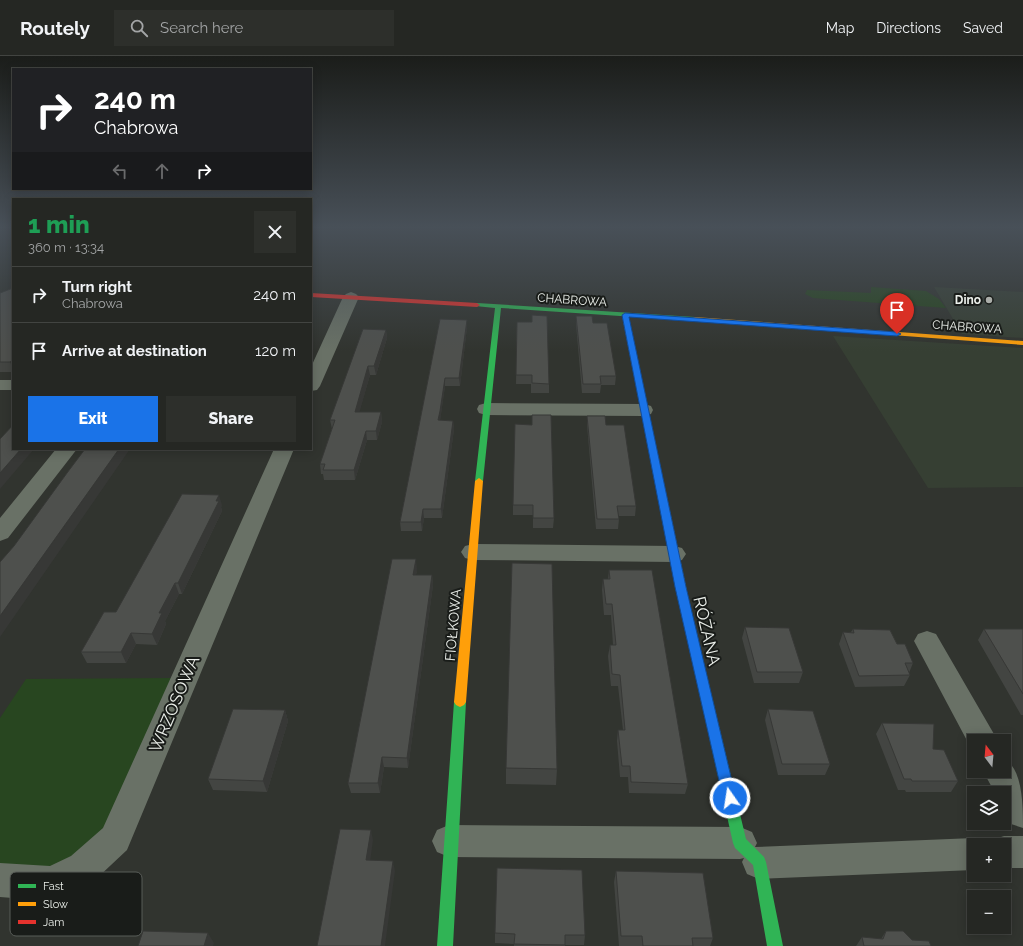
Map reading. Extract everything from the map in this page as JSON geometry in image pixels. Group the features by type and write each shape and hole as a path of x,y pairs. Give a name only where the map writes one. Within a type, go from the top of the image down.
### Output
{"street":[{"name":"CHABROWA","path":"312,295 1023,343"},
{"path":"312,384 351,297"},
{"name":"FIOŁKOWA","path":"445,946 449,841 486,409 498,307"},
{"name":"RÓŻANA","path":"625,315 674,554 749,852 775,946"},
{"path":"0,385 12,385"},
{"path":"486,409 644,410"},
{"path":"0,533 66,450"},
{"name":"WRZOSOWA","path":"75,872 83,868 115,839 284,450"},
{"path":"473,552 674,554"},
{"path":"927,641 979,734"},
{"path":"1004,778 1023,813"},
{"path":"449,841 749,852 967,854"},
{"path":"1011,852 1023,852"},
{"name":"WRZOSOWA","path":"0,880 10,881"}],"shaded area":[{"path":"934,287 1023,292 1023,338 962,334"},
{"path":"833,336 1023,348 1023,487 928,488"}],"green space":[{"path":"871,287 926,291 939,299 946,308 813,298 805,294 807,290 871,293"},
{"path":"172,678 113,814 91,849 57,872 0,872 0,718 26,679"}],"building":[{"path":"12,288 12,361 10,362 0,362 0,293"},
{"path":"532,315 547,316 549,384 532,383 532,375 516,375 517,322 532,322"},
{"path":"576,316 592,316 593,323 607,323 616,376 600,376 601,384 583,384"},
{"path":"440,319 467,320 459,378 445,378 438,420 453,421 441,509 423,509 421,522 400,522"},
{"path":"363,329 386,330 374,366 368,366 355,412 381,412 376,431 366,431 354,470 323,470 325,464 320,464 335,420 330,420"},
{"path":"532,415 551,415 554,518 533,518 533,505 513,505 515,424 532,425"},
{"path":"587,416 605,416 606,425 624,425 636,506 617,506 619,519 597,519"},
{"path":"12,426 12,450 20,450 0,473 0,439"},
{"path":"84,450 118,450 0,616 0,562 14,546"},
{"path":"182,494 219,495 216,501 219,501 178,583 175,583 159,613 162,613 152,634 131,633 121,652 81,652 104,612 116,612"},
{"path":"392,559 416,559 413,575 432,575 407,758 382,757 378,783 348,783"},
{"path":"512,563 552,564 557,769 506,768"},
{"path":"609,570 652,570 688,784 631,782 630,766 622,766 618,730 625,730 620,675 612,674 610,645 616,645 612,604 606,604 603,579 610,579"},
{"path":"745,627 789,628 803,672 757,672"},
{"path":"853,629 890,630 897,644 905,644 913,663 905,663 910,675 859,676 843,632 854,633"},
{"path":"984,629 1023,629 1023,694"},
{"path":"233,709 285,710 263,781 208,779"},
{"path":"768,709 813,711 830,764 782,764"},
{"path":"882,723 934,724 933,749 944,750 958,781 912,781 911,779 904,779"},
{"path":"340,829 371,830 366,860 393,861 381,946 317,946"},
{"path":"497,868 582,870 585,935 565,935 565,945 514,944 515,934 495,933"},
{"path":"616,871 703,873 713,938 692,938 693,946 643,946 642,936 621,936"},
{"path":"143,931 208,933 204,946 138,946"},
{"path":"886,931 903,931 912,940 929,941 931,946 864,946 862,937 883,939"}],"traffic: fast":[{"path":"477,305 695,319"},
{"path":"479,481 498,307"},
{"path":"685,606 740,843 759,862 775,946"},
{"path":"445,946 460,702"}],"traffic: slow":[{"path":"625,315 685,606"},
{"path":"695,319 1023,343"},
{"path":"460,702 479,481"}],"traffic: jam":[{"path":"312,295 477,305"}],"place":[{"name":"Dino","path":"989,300"}],"route":[{"path":"730,798 680,587 625,315 897,334"}]}
